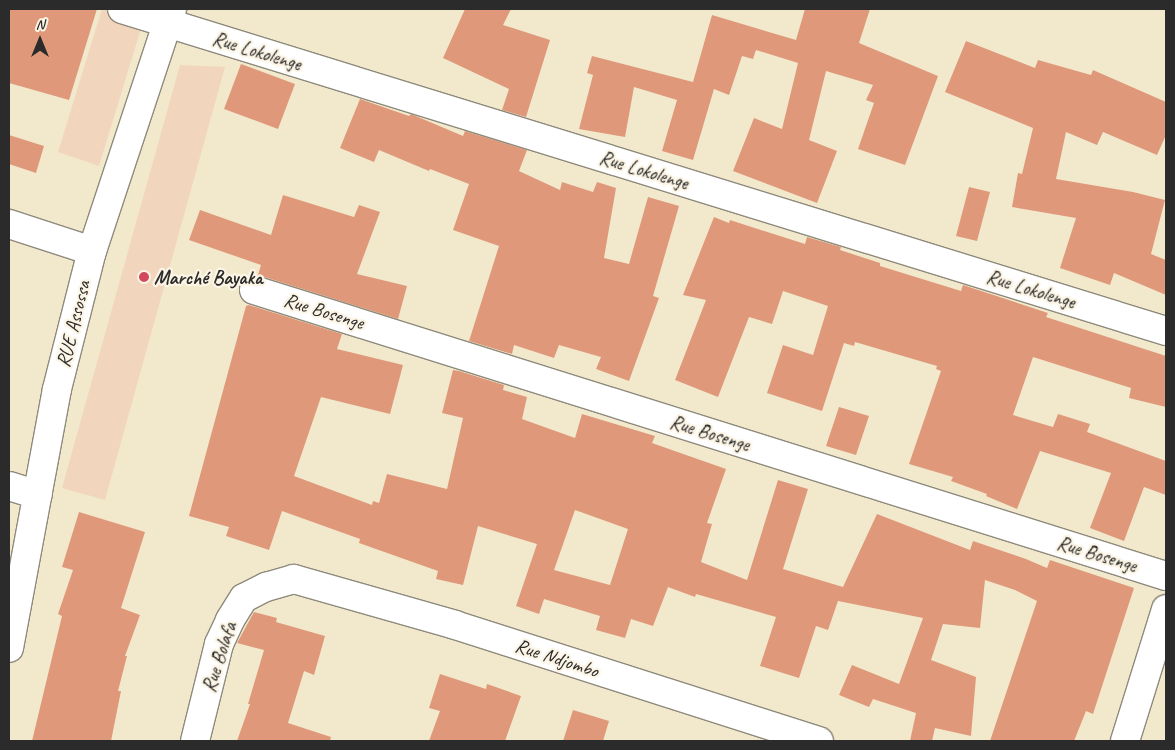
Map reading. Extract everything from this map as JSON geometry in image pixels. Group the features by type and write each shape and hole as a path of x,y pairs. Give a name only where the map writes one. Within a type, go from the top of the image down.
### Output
{"street":[{"name":"Rue Lokolenge","path":"122,9 170,16 1166,331"},
{"name":"RUE Assossa","path":"9,648 57,389 92,251 170,16"},
{"path":"9,224 92,251"},
{"name":"Rue Bosenge","path":"254,290 1166,576"},
{"path":"9,486 38,495"},
{"name":"Rue Bolafa","path":"195,741 219,644 230,620 244,598 266,587 294,579"},
{"name":"Rue Ndjombo","path":"294,579 455,626 819,741"},
{"path":"1125,741 1166,609"}],"shaded area":[{"path":"102,9 147,9 99,166 58,152"},
{"name":"Marché Bayaka","path":"180,65 225,67 105,500 62,488"}],"building":[{"path":"9,9 97,9 69,100 9,83"},
{"path":"465,9 511,9 503,25 550,40 526,117 502,110 509,89 443,58"},
{"path":"805,9 870,9 859,43 938,76 905,165 858,149 874,103 866,100 873,85 826,71 809,140 837,151 817,203 733,171 754,118 782,129 798,63 756,50 753,59 742,56 729,95 714,89 693,160 662,151 677,100 634,87 625,137 579,129 593,75 587,73 592,56 693,82 712,15 796,40"},
{"path":"966,41 1035,68 1038,60 1091,75 1093,70 1166,102 1166,135 1157,155 1103,132 1097,145 1066,132 1056,179 1133,192 1165,200 1151,254 1166,260 1166,295 1114,273 1110,285 1060,268 1076,218 1012,207 1018,173 1022,174 1033,128 945,92"},
{"path":"241,64 295,84 278,129 224,109"},
{"path":"360,99 409,116 411,114 463,136 465,131 527,150 519,171 560,190 562,182 593,192 597,182 616,188 604,258 629,264 648,197 679,206 653,296 659,298 629,381 596,369 601,357 559,345 554,358 514,345 512,354 469,341 499,246 453,230 469,184 430,169 429,171 379,150 374,162 340,148"},
{"path":"9,135 44,146 36,173 9,164"},
{"path":"969,187 990,192 977,241 956,236"},
{"path":"283,195 354,217 359,205 380,212 357,274 407,286 398,319 258,275 261,265 189,240 200,210 271,235"},
{"path":"714,217 729,223 730,220 805,244 807,237 841,247 840,250 880,263 880,266 961,291 963,285 1048,313 1046,317 1166,356 1166,407 1129,398 1131,388 1033,357 1013,415 1053,427 1058,414 1090,424 1087,432 1166,461 1166,495 1144,487 1124,541 1090,528 1111,473 1040,451 1017,509 986,496 987,494 951,481 953,477 909,464 941,371 936,369 937,366 855,342 854,346 844,343 822,411 767,393 783,345 813,355 828,306 783,291 772,324 749,317 718,397 675,380 706,300 683,295"},
{"path":"249,305 342,334 337,349 403,365 390,414 321,397 294,476 372,505 373,501 379,503 387,474 447,489 463,418 442,413 453,370 459,371 504,385 503,390 527,397 522,419 575,438 582,414 655,436 652,443 726,469 707,523 712,524 701,562 747,580 778,480 808,489 783,569 843,587 877,514 970,550 973,541 1047,568 1050,560 1134,588 1093,714 1086,711 1074,741 990,741 1037,601 1015,590 985,580 980,628 943,624 931,660 976,677 971,736 935,728 932,741 910,741 916,713 873,699 869,707 839,695 852,665 899,684 923,618 838,601 828,630 816,626 799,678 760,666 776,617 696,594 695,597 668,587 653,626 631,619 625,638 596,630 600,616 544,599 539,614 516,606 537,544 478,526 463,585 436,579 438,571 359,543 360,539 282,511 269,550 226,536 229,527 189,516 246,306","holes":["575,510 628,529 610,585 554,570"]},
{"path":"839,407 869,416 856,455 826,446"},
{"path":"79,512 145,532 121,608 140,615 125,656 127,656 118,691 121,691 111,741 32,741 62,616 58,614 73,570 62,567"},
{"path":"254,612 277,618 276,622 325,636 314,675 304,671 288,723 331,737 330,741 237,741 250,704 248,704 264,650 237,643"},
{"path":"440,674 486,689 487,684 521,696 505,741 429,741 440,711 429,708"},
{"path":"573,710 609,721 603,741 563,741"}],"place":[{"name":"Marché Bayaka","path":"144,277"}]}
